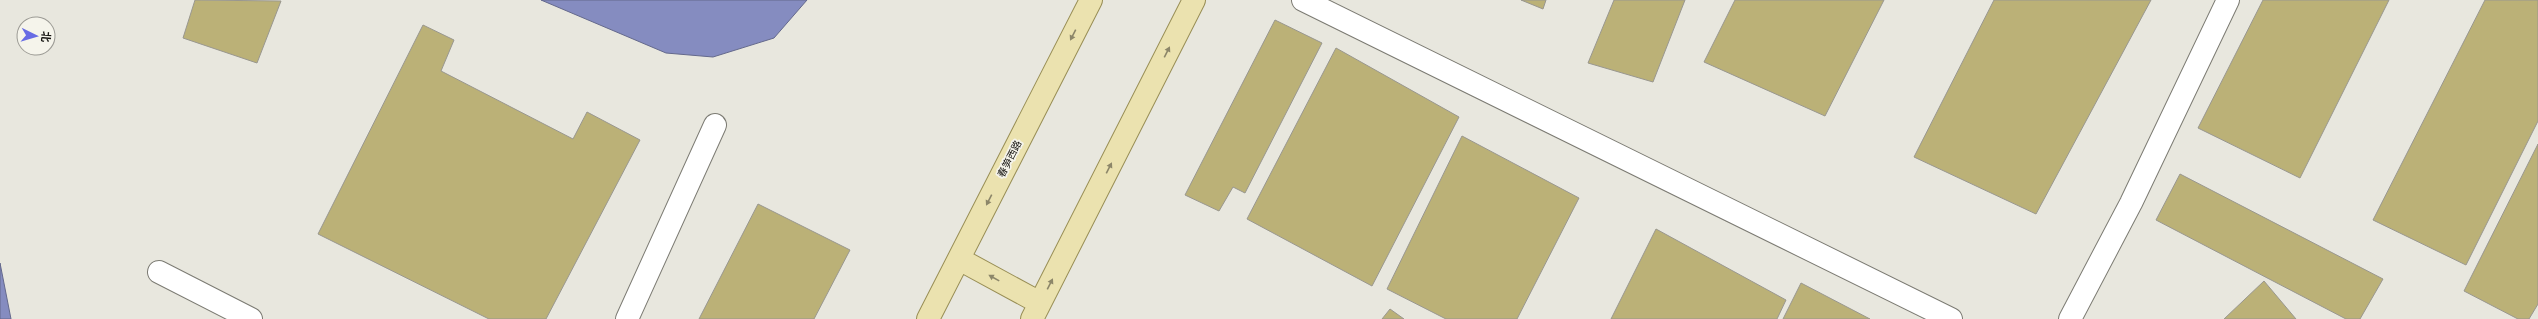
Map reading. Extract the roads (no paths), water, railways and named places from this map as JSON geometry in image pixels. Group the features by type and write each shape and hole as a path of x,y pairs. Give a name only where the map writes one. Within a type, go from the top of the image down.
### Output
{"main road":[{"name":"春笋西路","path":"928,319 1091,0"},
{"path":"959,259 1036,311 1194,0"}],"street":[{"path":"1303,0 1951,319"},
{"path":"2070,319 2131,203 2228,0"},
{"path":"627,319 715,125"},
{"path":"159,272 251,319"}],"water":[{"path":"541,0 807,0 774,38 713,57 666,53"},
{"path":"0,263 11,319 0,319"}]}
